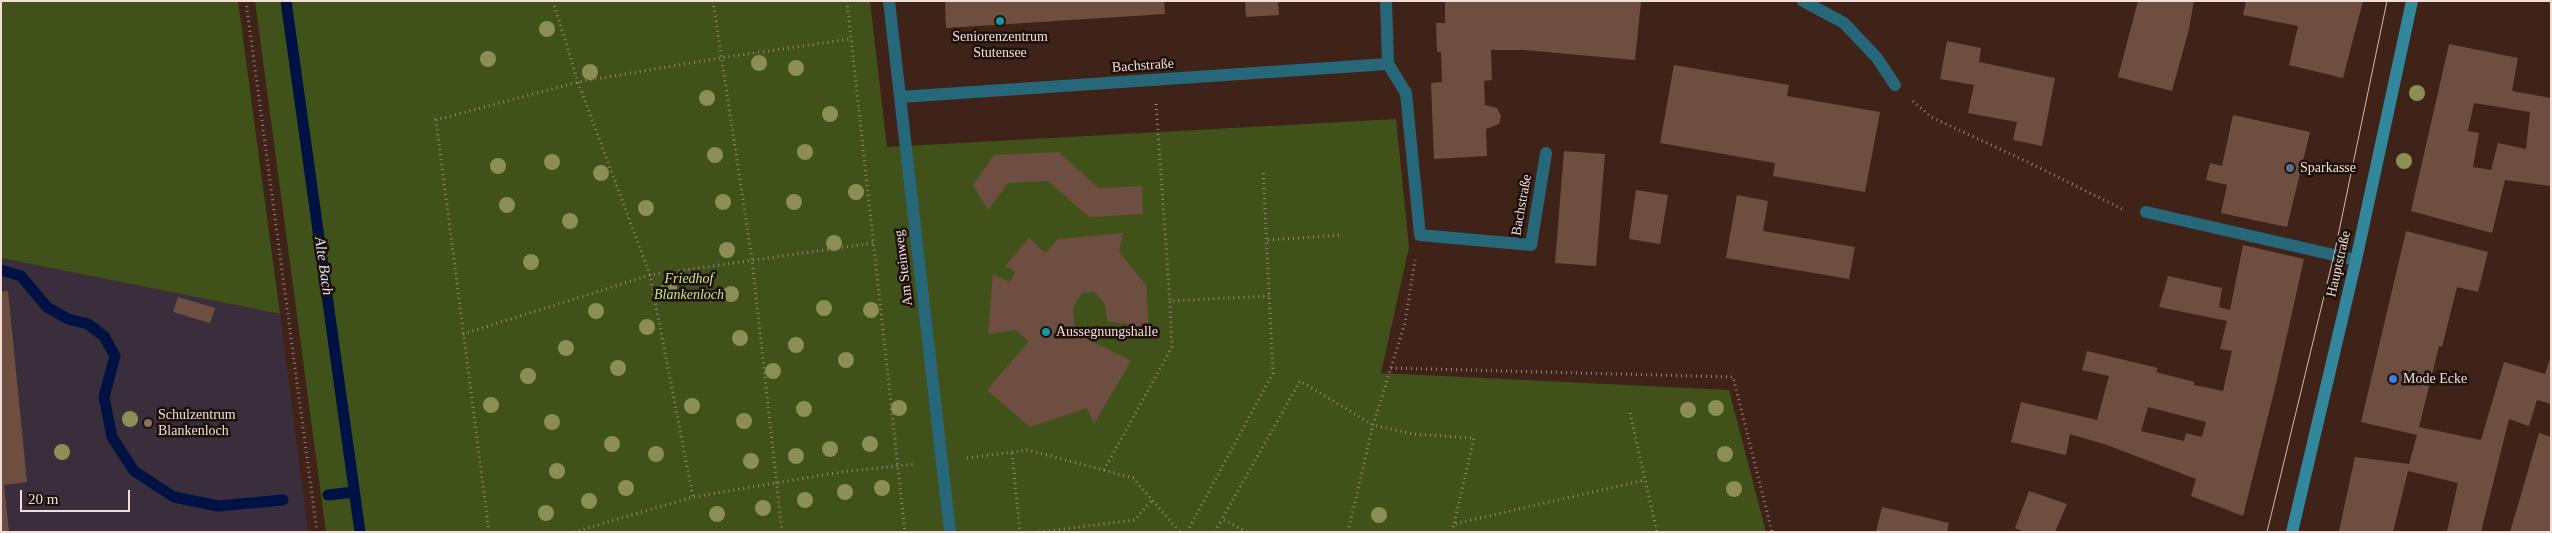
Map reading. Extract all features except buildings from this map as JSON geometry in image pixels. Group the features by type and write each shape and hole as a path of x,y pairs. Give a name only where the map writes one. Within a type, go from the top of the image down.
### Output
{"street":[{"name":"Am Steinweg","path":"889,1 950,532"},
{"path":"1386,1 1388,64 1406,93 1420,235"},
{"path":"1803,1 1844,23 1877,58 1895,85"},
{"name":"Hauptstraße","path":"2292,532 2356,260 2412,1"},
{"name":"Bachstraße","path":"900,97 1388,64"},
{"name":"Bachstraße","path":"1420,235 1531,245 1546,153"},
{"path":"2146,212 2356,260"}],"path":[{"path":"246,1 317,532"},
{"path":"553,1 578,82 650,275 694,497"},
{"path":"713,1 720,58 752,260 782,532"},
{"path":"847,1 905,532"},
{"path":"489,532 436,120 578,82 720,58 851,39"},
{"path":"1104,470 1172,347 1155,80"},
{"path":"1895,85 1931,117 2034,164 2132,215 2146,212"},
{"path":"1187,532 1273,373 1268,240 1263,169"},
{"path":"1268,240 1343,235"},
{"path":"1348,532 1373,425 1405,323 1420,235"},
{"path":"463,334 650,275 873,243"},
{"path":"1170,301 1269,296"},
{"path":"1391,368 1733,377 1772,532"},
{"path":"1215,532 1300,381 1373,425 1413,434 1474,438 1452,532"},
{"path":"1630,413 1658,532"},
{"path":"574,532 694,497 841,472 1028,450 1134,478 1180,532"},
{"path":"1012,453 1020,532"},
{"path":"1454,524 1645,480"},
{"path":"1039,532 1135,520 1152,500"},
{"path":"1222,519 1247,532"}],"shaded area":[{"name":"Schulzentrum Blankenloch","path":"1,258 280,314 308,532 1,532"}],"green space":[{"path":"1,1 238,1 280,314 1,258"},
{"name":"Friedhof Blankenloch","path":"255,1 870,1 887,147 1396,119 1409,247 1381,373 1729,390 1766,532 326,532"}],"waterway":[{"name":"Alte Bach","path":"286,1 360,532"},
{"path":"1,270 21,276 47,307 68,319 88,324 104,336 115,356 104,397 112,437 134,471 174,497 218,506 283,500"},
{"path":"328,495 354,492"}],"tram line":[{"path":"2267,532 2334,255 2387,1"}],"place":[{"name":"Seniorenzentrum Stutensee","path":"1000,21"},
{"name":"Sparkasse","path":"2290,168"},
{"name":"Aussegnungshalle","path":"1046,332"},
{"name":"Mode Ecke","path":"2393,379"},
{"name":"Schulzentrum Blankenloch","path":"148,423"}]}
